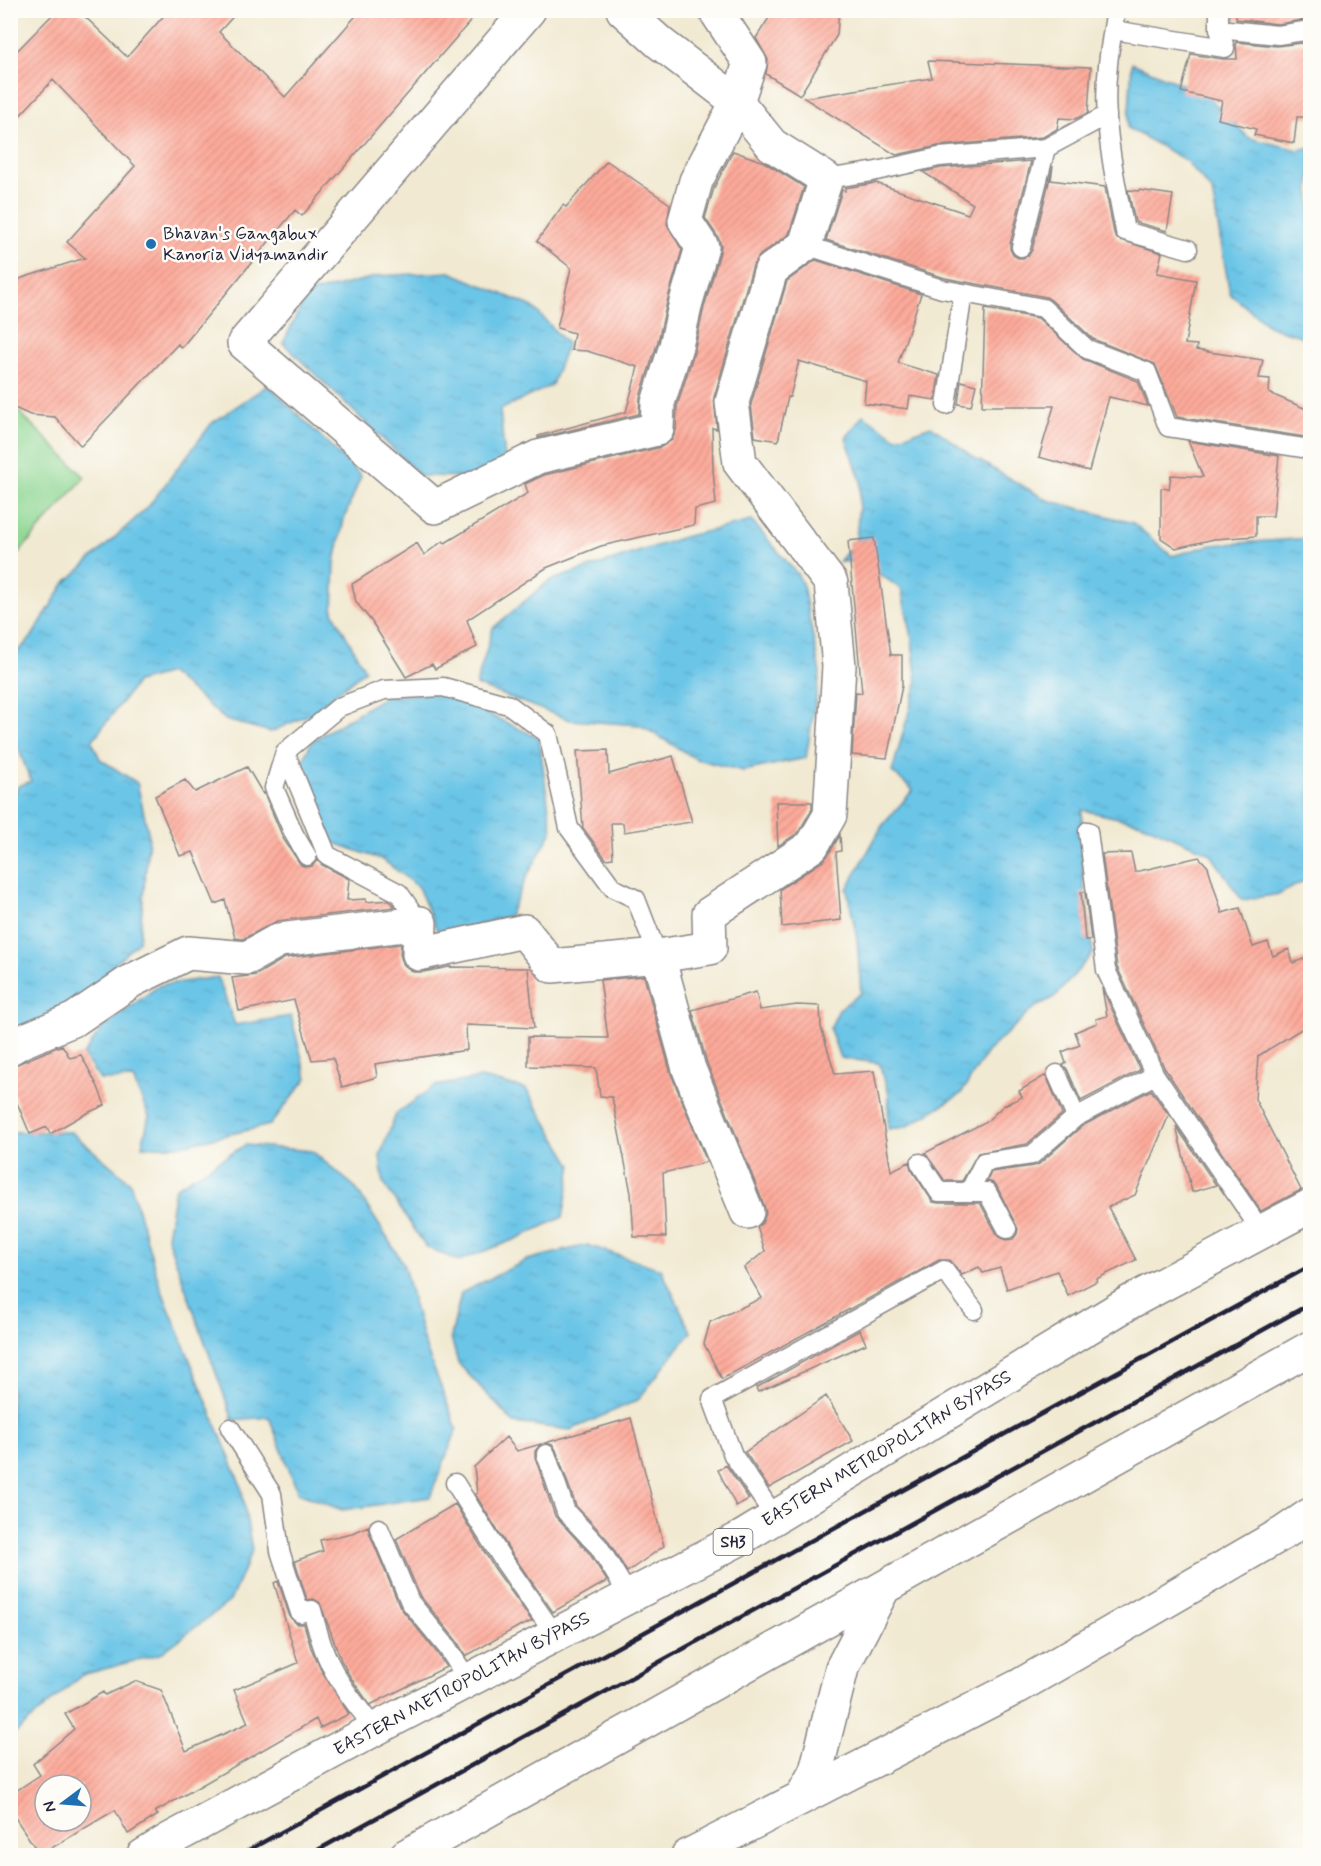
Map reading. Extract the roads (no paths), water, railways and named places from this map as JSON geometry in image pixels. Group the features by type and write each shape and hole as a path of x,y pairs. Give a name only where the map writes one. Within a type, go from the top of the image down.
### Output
{"street":[{"path":"529,10 244,343 435,507 538,457 657,429 658,403 676,346 702,247 685,221 696,181 737,102 750,63 715,10"},
{"path":"10,1048 75,1019 131,981 188,953 247,958 279,940 420,923 419,954 524,931 552,966 658,956 710,948 709,914 812,846 830,815 839,666 831,583 740,463 732,402 771,270 805,245 826,179 772,145 737,102 660,43 623,10"},
{"path":"658,956 689,1069 747,1212"},
{"name":"EASTERN METROPOLITAN BYPASS","path":"143,1856 375,1729 741,1538 1130,1302 1311,1206"},
{"path":"406,1856 1311,1348"},
{"path":"707,1851 802,1797 1019,1686 1311,1515"},
{"path":"802,1797 816,1771 842,1668 883,1589"}],"lane":[{"path":"1116,10 1108,56 1107,115 1111,155 1125,231 1188,249"},
{"path":"1113,30 1225,48 1219,29 1219,10"},
{"path":"1219,29 1278,35 1304,31 1311,35"},
{"path":"826,179 872,172 939,157 1046,148 1107,115"},
{"path":"1021,247 1046,148"},
{"path":"805,245 942,289 1043,308 1088,349 1148,372 1168,428 1303,448"},
{"path":"946,405 963,293"},
{"path":"307,856 294,834 274,788 285,752 339,707 384,690 443,687 509,705 548,734 569,828 613,888 636,899 658,956"},
{"path":"285,752 327,855 399,893 420,923"},
{"path":"1088,831 1106,970 1155,1075 1262,1232"},
{"path":"1057,1074 1076,1117"},
{"path":"969,1192 984,1162 1032,1155 1076,1117 1155,1075"},
{"path":"920,1163 939,1192 987,1192 1007,1229"},
{"path":"775,1517 733,1455 712,1399 944,1270 974,1310"},
{"path":"230,1428 272,1494 280,1551 300,1613 312,1610 325,1654 347,1692 375,1729"},
{"path":"546,1454 566,1512 600,1547 629,1596"},
{"path":"455,1483 503,1560 555,1635"},
{"path":"379,1527 410,1602 447,1647 468,1680"}],"water":[{"path":"1132,63 1206,95 1249,138 1299,150 1310,147 1310,339 1271,327 1230,294 1212,191 1185,160 1128,128"},
{"path":"450,272 533,307 567,344 552,385 500,410 505,459 477,477 421,476 283,343 307,294 379,276"},
{"path":"268,385 361,476 344,519 335,561 333,612 365,670 312,713 271,732 226,720 170,673 137,682 92,741 100,759 137,783 149,836 139,941 64,1012 10,1046 10,806 18,786 31,781 15,740 11,738 11,658 31,638 64,584 148,507 212,423"},
{"path":"863,415 897,438 931,426 978,460 1047,500 1133,523 1172,556 1211,545 1310,538 1310,878 1280,894 1242,900 1210,853 1141,823 1082,810 1083,877 1093,953 1056,996 1034,1008 987,1052 961,1094 906,1127 888,1129 889,1094 879,1063 840,1058 830,1029 839,1009 861,993 857,938 847,889 882,826 913,790 892,772 917,683 911,632 901,589 860,561 839,562 856,541 861,481 846,438"},
{"path":"752,521 798,575 803,586 820,673 806,758 743,771 696,759 640,725 570,720 476,685 493,628 549,581 687,536"},
{"path":"443,693 539,738 552,831 527,876 509,916 440,937 418,887 383,860 334,843 299,769 312,741 386,696"},
{"path":"218,977 235,1025 291,1016 307,1078 270,1125 178,1146 142,1146 149,1116 133,1079 100,1080 83,1055 103,1027 160,985"},
{"path":"481,1078 526,1089 572,1165 563,1217 516,1239 458,1261 425,1246 383,1182 380,1155 396,1114 435,1086"},
{"path":"11,1132 71,1132 130,1182 160,1286 241,1486 252,1550 230,1601 160,1654 82,1675 11,1737"},
{"path":"245,1145 312,1151 355,1187 403,1263 424,1343 457,1429 430,1497 342,1510 298,1493 269,1417 233,1420 167,1237 175,1188"},
{"path":"587,1245 661,1269 691,1332 638,1400 571,1430 514,1423 458,1363 451,1337 461,1293 527,1260"}],"railway":[{"path":"238,1856 1310,1266"},
{"path":"307,1856 1310,1304"}],"place":[{"name":"Bhavan's Gangabux Kanoria Vidyamandir","path":"151,244"}]}
